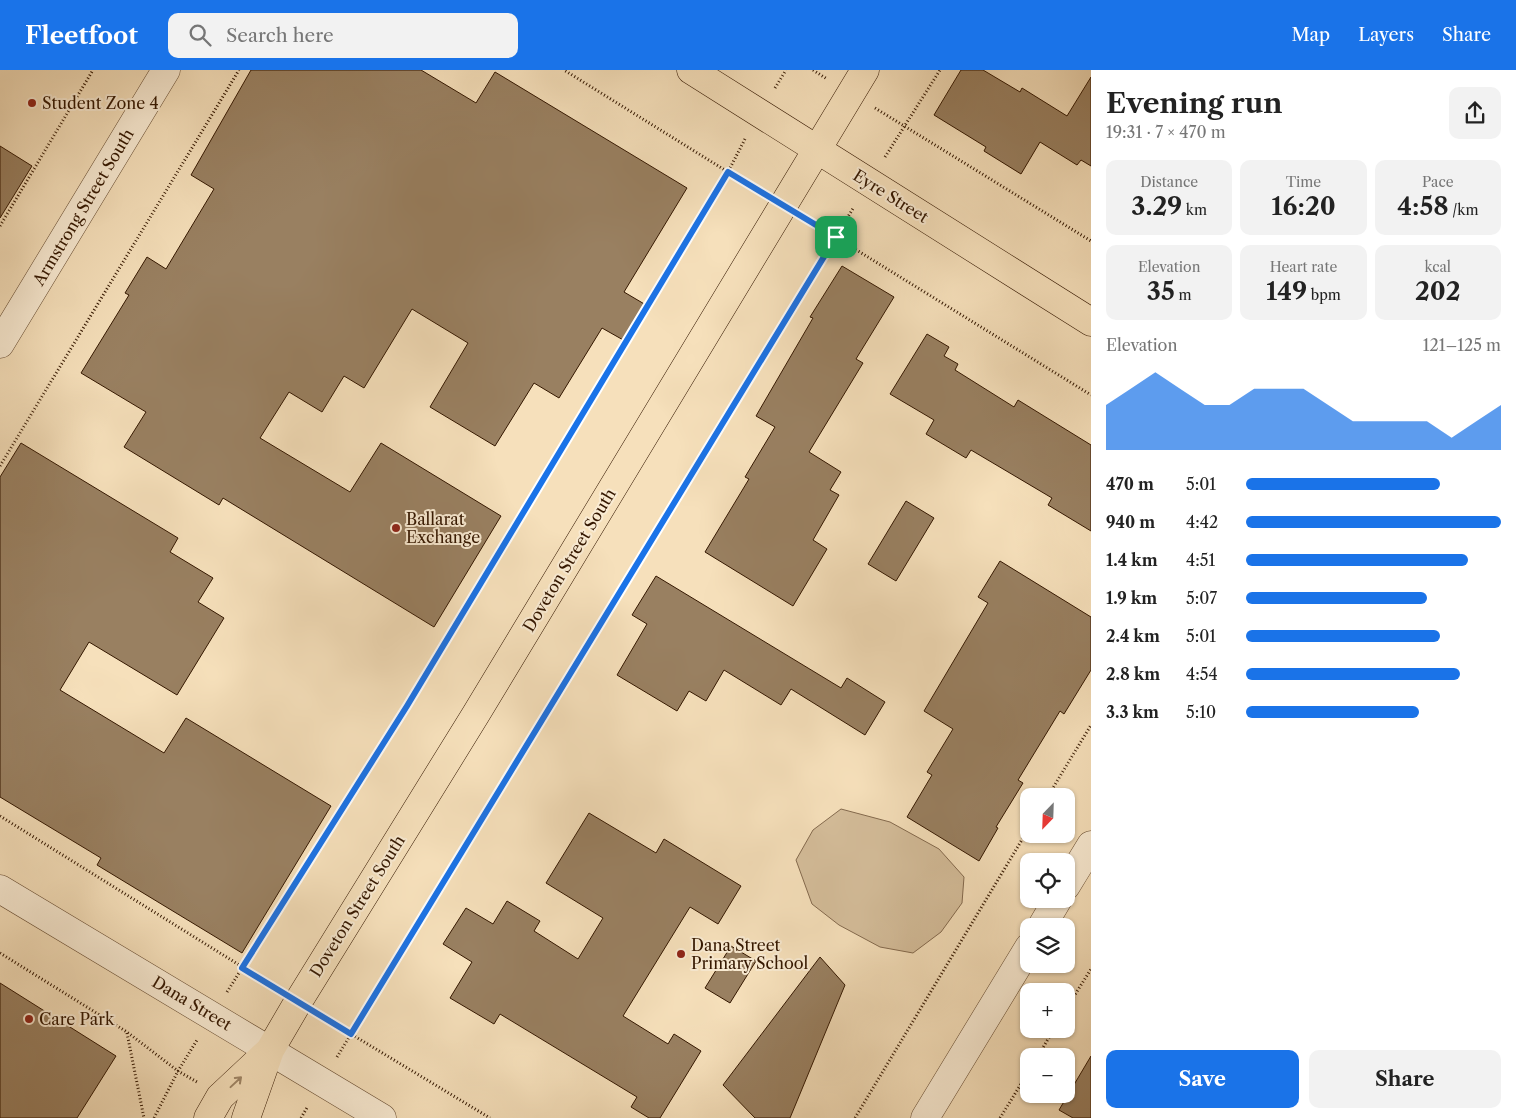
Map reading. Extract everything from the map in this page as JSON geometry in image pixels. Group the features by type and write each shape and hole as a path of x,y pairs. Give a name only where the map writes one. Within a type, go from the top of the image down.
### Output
{"main road":[{"name":"Eyre Street","path":"691,70 1091,322"},
{"name":"Doveton Street South","path":"246,1118 270,1050 298,1002 476,714 865,70"},
{"name":"Doveton Street South","path":"208,1118 220,1097 270,1050"}],"street":[{"name":"Armstrong Street South","path":"0,344 166,70"},
{"path":"1075,871 1091,845"},
{"name":"Dana Street","path":"0,889 382,1118"},
{"path":"925,1118 1020,962"}],"path":[{"path":"0,226 93,70"},
{"path":"0,466 239,70"},
{"path":"564,70 1091,395"},
{"path":"242,968 407,706 728,172 760,112 786,70"},
{"path":"813,70 1091,241"},
{"path":"301,1118 869,182 940,70"},
{"path":"1053,788 1091,725"},
{"path":"0,816 242,968 490,1118"},
{"path":"856,1118 1020,843"},
{"path":"0,953 127,1032 178,1071"},
{"path":"1075,995 1091,969"},
{"path":"127,1032 144,1118"},
{"path":"1000,1118 1020,1086"}],"shaded area":[{"path":"841,809 890,822 939,849 964,877 962,903 941,932 913,953 880,947 839,925 812,904 796,860 813,830"}],"building":[{"path":"251,70 421,70 476,103 495,72 687,188 624,292 646,305 625,341 602,328 559,398 534,383 495,446 430,407 468,343 412,309 364,388 344,376 322,412 289,392 260,438 350,492 381,443 501,516 434,627 223,498 219,505 124,447 146,412 81,373 129,295 125,293 147,257 166,269 214,189 191,175"},
{"path":"961,70 983,70 1020,92 1022,88 1067,116 1091,77 1091,166 1081,160 1077,165 1040,142 1021,174 984,151 986,147 934,115"},
{"path":"0,146 32,166 0,218"},
{"path":"842,266 894,297 856,359 863,363 809,452 841,472 830,490 839,495 813,540 827,549 793,606 705,552 749,479 745,477 775,427 756,416 813,318 810,317"},
{"path":"927,334 949,347 944,356 958,364 955,370 1014,407 1018,400 1091,445 1091,531 1048,505 1052,498 971,450 966,458 926,434 934,420 890,394"},
{"path":"21,443 178,538 170,552 213,578 198,602 224,618 177,695 89,642 60,690 164,753 186,718 331,806 242,953 97,865 101,858 0,797 0,477"},
{"path":"906,501 934,518 896,581 868,564"},
{"path":"1000,561 1091,617 1091,670 1064,714 1060,711 1018,780 1023,783 996,827 998,828 979,861 907,817 932,775 927,772 953,729 924,711 988,603 978,597"},
{"path":"656,576 841,688 847,678 885,702 865,735 791,689 781,705 724,670 706,701 689,691 677,711 617,675 647,624 632,615"},
{"path":"589,813 656,853 664,839 741,886 718,924 690,907 623,1016 668,1044 674,1034 701,1051 660,1118 649,1118 631,1107 637,1097 500,1014 494,1024 450,998 472,962 443,944 466,908 493,924 507,901 540,921 534,931 578,959 603,918 546,883"},
{"path":"731,946 756,961 730,1003 705,988"},
{"path":"820,957 845,985 790,1118 755,1118 723,1085"},
{"name":"Care Park","path":"0,983 116,1056 77,1118 0,1118"},
{"path":"1091,1056 1091,1118 1073,1118 1059,1110 1063,1103 1075,1103 1075,1083"}],"place":[{"name":"Student Zone 4","path":"32,103"},
{"name":"Ballarat Exchange","path":"396,528"},
{"name":"Dana Street Primary School","path":"681,954"},
{"name":"Care Park","path":"29,1019"}],"route":[{"path":"728,172 836,237 351,1034 242,968 407,706 728,172"}]}
